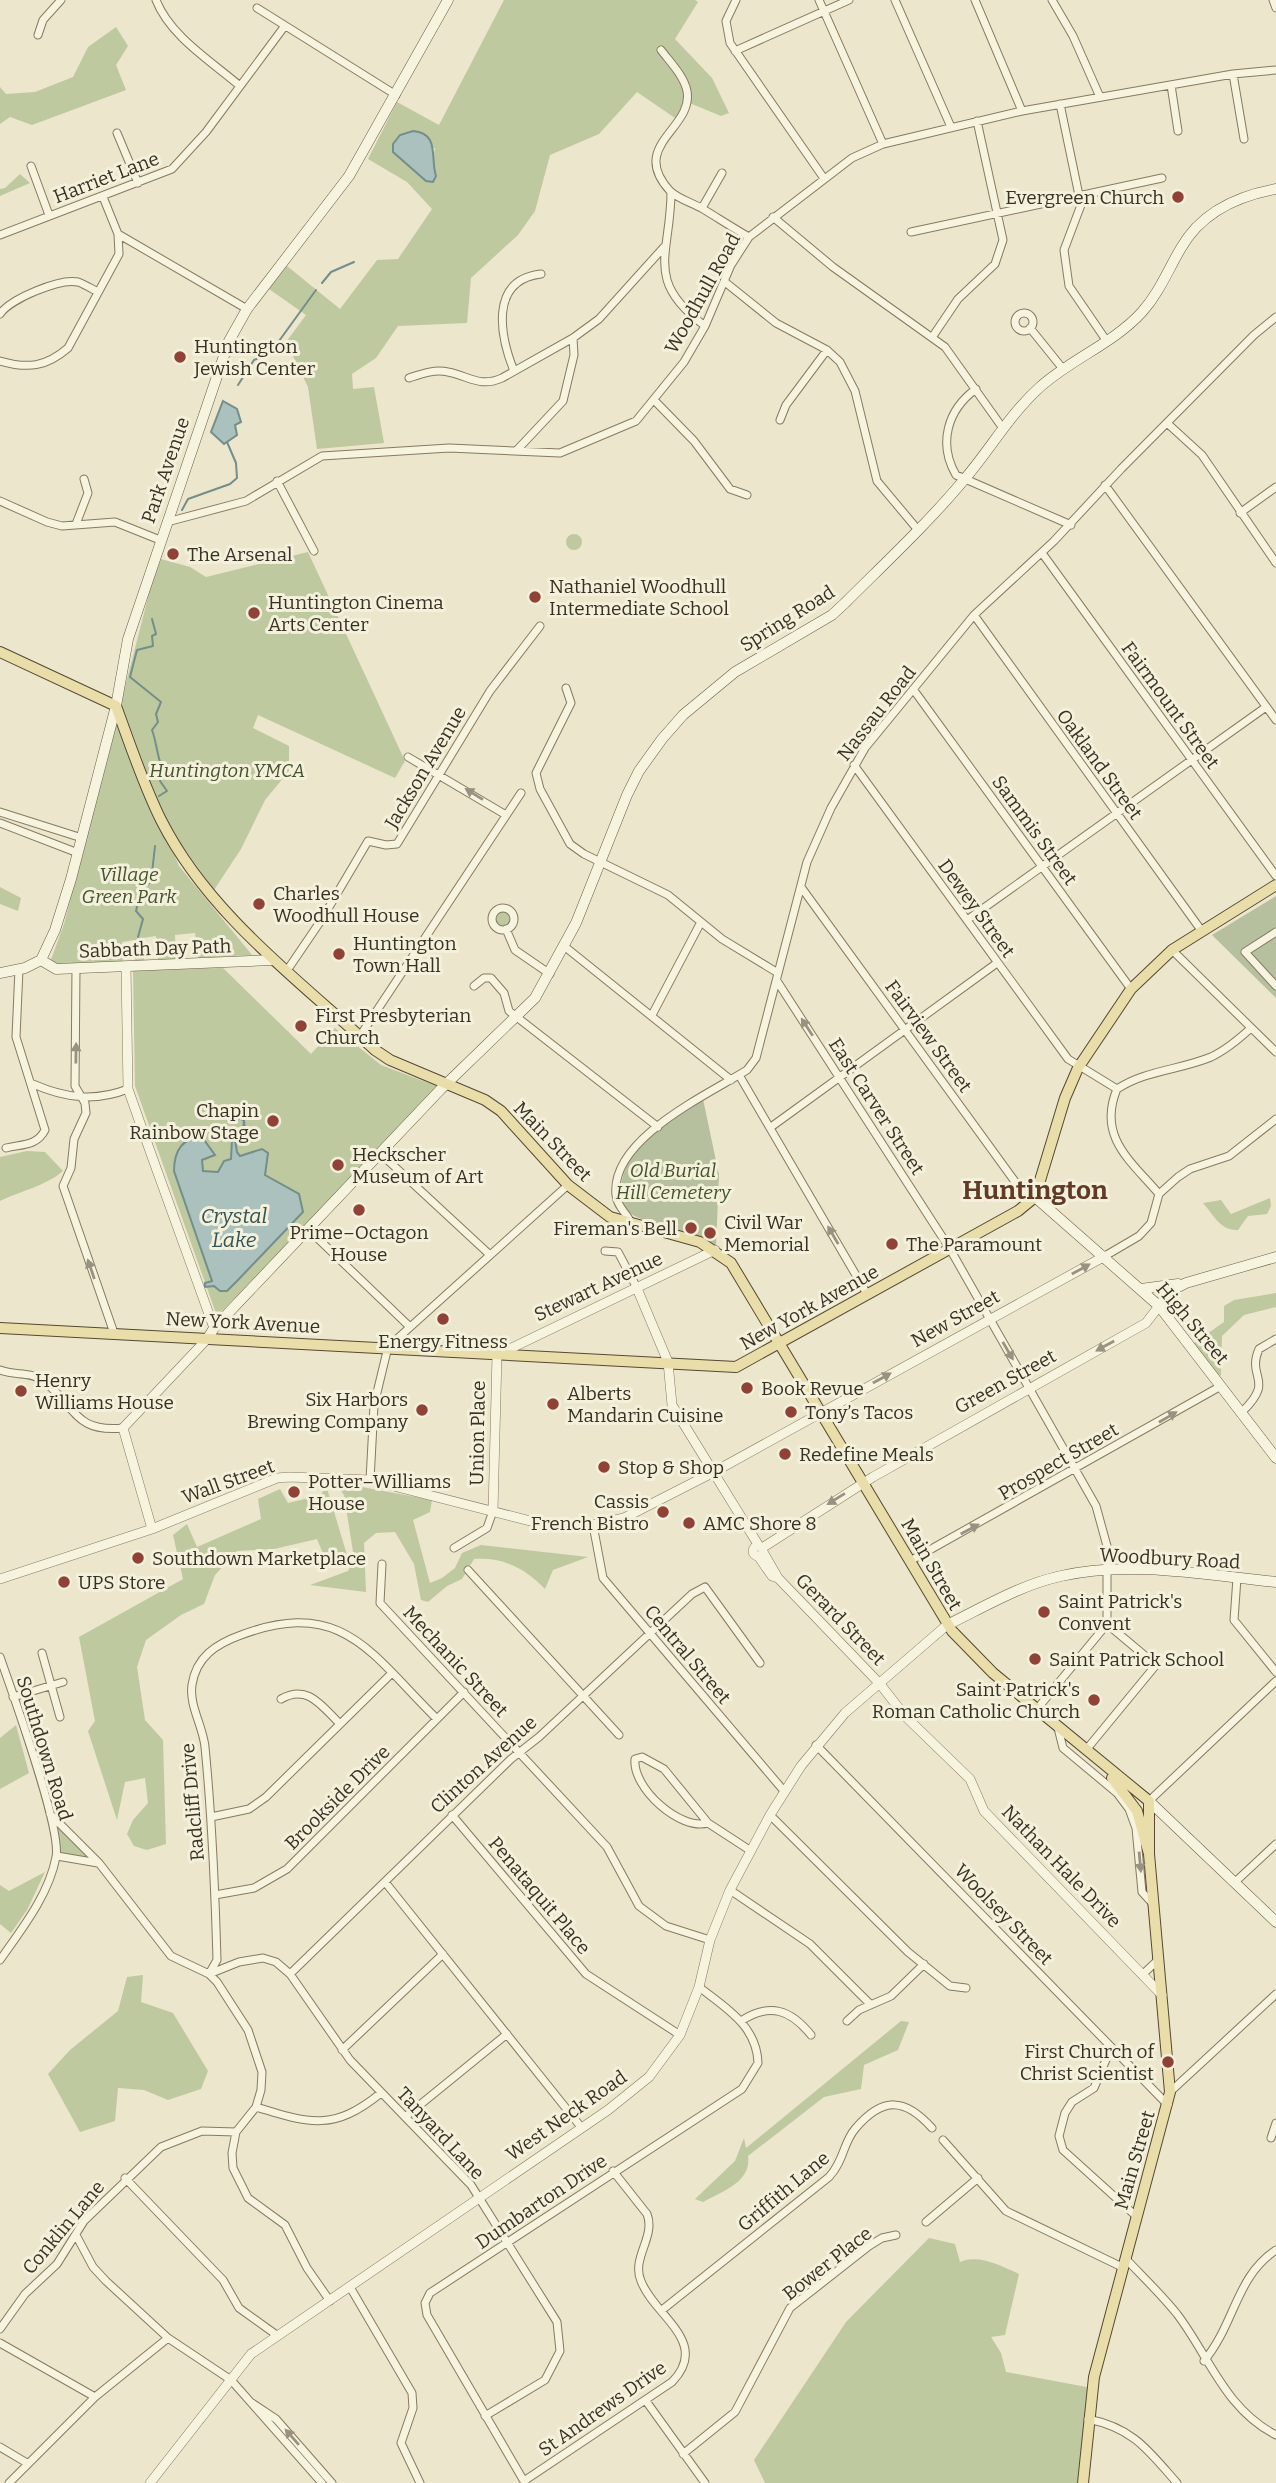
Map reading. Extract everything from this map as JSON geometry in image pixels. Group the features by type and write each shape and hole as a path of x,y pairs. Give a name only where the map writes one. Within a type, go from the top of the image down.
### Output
{"main road":[{"name":"Park Avenue","path":"41,960 58,920 78,853 116,706 128,639 229,341 247,309 349,176 449,0"},
{"name":"Spring Road","path":"211,1334 448,1083 520,1017 550,974 564,946 639,771 683,715 735,672 832,615 965,479 1002,427 1041,386 1143,311 1157,292 1181,247 1208,216 1235,200 1276,189"},
{"path":"0,652 116,706"},
{"name":"Main Street","path":"116,706 160,819 213,897 286,972 390,1060 448,1083 501,1111 522,1131 568,1185 610,1217 681,1236 715,1250 743,1278 947,1625 971,1654 1149,1801 1149,1854 1170,2092 1097,2365 1088,2419 1083,2483"},
{"path":"1035,1197 1065,1098 1078,1068 1131,989 1172,950 1276,885"},
{"path":"19,970 41,960"},
{"name":"Sabbath Day Path","path":"41,960 56,969 273,960"},
{"path":"0,973 56,969"},
{"name":"New York Avenue","path":"0,1328 211,1334 497,1355 736,1367 1018,1212 1035,1197"},
{"name":"High Street","path":"1035,1197 1159,1306 1242,1412 1272,1445 1276,1458"},
{"path":"1142,1289 1186,1283 1276,1257"},
{"path":"1159,1306 1172,1290 1186,1283"},
{"name":"Woodbury Road","path":"947,1625 1042,1581 1108,1570 1276,1582"},
{"name":"Main Street","path":"1090,1754 1132,1803 1149,1854"},
{"path":"1149,1801 1276,1922"}],"street":[{"path":"38,35 43,20 61,0"},
{"path":"156,0 164,17 175,30 240,86"},
{"path":"736,0 725,29 735,51 822,177"},
{"path":"819,0 883,144"},
{"path":"735,51 849,0"},
{"path":"895,0 951,127"},
{"path":"975,0 1022,111"},
{"path":"1052,0 1073,36 1100,97"},
{"path":"1273,0 1276,8"},
{"path":"257,8 396,95"},
{"name":"Harriet Lane","path":"0,235 172,169 184,158 284,27"},
{"path":"661,50 682,79 687,91 684,112 661,139 657,151 657,165 671,192 663,259 670,288 688,313 705,326"},
{"name":"Woodhull Road","path":"167,522 238,504 322,456 449,448 561,453 636,421 655,401 705,326 731,265 749,237 822,177 852,158 883,144 1022,111 1233,74 1276,70"},
{"path":"1233,74 1244,139"},
{"path":"1171,85 1178,131"},
{"path":"1060,104 1081,196 1081,205 1064,250 1069,286 1106,340"},
{"path":"933,336 958,299 995,264 1003,240 976,121"},
{"path":"117,133 138,183"},
{"path":"31,166 49,215"},
{"path":"702,208 722,173"},
{"path":"911,232 1162,178"},
{"path":"671,192 749,237"},
{"path":"0,361 22,367 40,365 56,358 68,348 119,254 118,234 103,197"},
{"path":"773,217 833,267 933,336 956,360 1002,427"},
{"path":"118,234 247,309"},
{"path":"409,378 435,370 449,372 477,383 492,383 573,338 600,319 664,247"},
{"path":"514,371 503,338 504,302 520,280 541,274"},
{"path":"0,314 12,301 64,282 78,282 98,292"},
{"path":"725,282 790,332 827,349 849,374 877,481 918,530"},
{"name":"Nassau Road","path":"632,1224 618,1205 617,1179 628,1156 658,1127 747,1070 761,1046 816,838 854,765 974,615 1071,525 1105,485 1254,335 1276,317"},
{"path":"1030,328 1063,369"},
{"path":"517,450 563,401 574,355 573,338"},
{"path":"780,420 786,405 827,349"},
{"path":"976,389 953,414 946,438 951,468 956,475 1071,525"},
{"path":"655,401 694,441 730,489 747,495"},
{"path":"1167,423 1202,455 1276,563"},
{"path":"76,524 88,493 84,479"},
{"path":"278,481 314,551"},
{"path":"1105,485 1276,720"},
{"path":"1240,513 1276,487"},
{"path":"0,501 47,522 114,522 160,540"},
{"name":"Fairmount Street","path":"1042,553 1276,876"},
{"name":"Oakland Street","path":"974,615 1201,930"},
{"name":"Jackson Avenue","path":"286,972 322,919 368,841 386,845 397,844 490,691 540,626"},
{"path":"566,688 571,703 538,765 537,780 570,844 668,895 778,977"},
{"name":"Sammis Street","path":"913,689 1131,989"},
{"path":"967,920 1266,707"},
{"path":"408,757 441,774 506,815"},
{"name":"Dewey Street","path":"854,765 997,963 1068,1059 1078,1068"},
{"path":"360,1036 521,793"},
{"path":"0,811 82,838"},
{"path":"24,832 27,822"},
{"path":"0,823 78,853"},
{"name":"Fairview Street","path":"801,887 1024,1194 1035,1197"},
{"path":"652,1015 701,922"},
{"path":"506,929 515,950 550,974"},
{"path":"1276,932 1245,952 1276,986"},
{"path":"564,946 731,1080"},
{"path":"1172,950 1276,1052"},
{"path":"771,1127 997,963"},
{"path":"0,1370 28,1373 41,1379 73,1416 85,1423 99,1429 123,1428 211,1334 128,1088 127,967"},
{"path":"76,968 75,1086 85,1103 86,1113 74,1139 71,1168 63,1186 114,1333"},
{"path":"6,1148 31,1144 41,1139 45,1130 33,1084 16,1037 19,970"},
{"name":"East Carver Street","path":"778,977 950,1249 1030,1388 1104,1526 1108,1570 1107,1624"},
{"path":"474,986 484,978 491,978 504,993 509,1011 658,1127"},
{"path":"1159,1194 1124,1155 1114,1137 1109,1116 1117,1089 1146,1075 1210,1057 1232,1045 1251,1028"},
{"path":"1078,1068 1117,1089"},
{"path":"739,1075 867,1294"},
{"path":"33,1084 59,1095 80,1097 105,1096 128,1088"},
{"path":"1105,1256 1139,1236 1151,1223 1159,1194 1190,1169 1229,1156 1276,1119"},
{"path":"381,1154 489,1254"},
{"path":"370,1480 374,1405 388,1347 568,1185"},
{"path":"309,1230 409,1326"},
{"name":"Stewart Avenue","path":"497,1355 715,1250"},
{"name":"Gerard Street","path":"605,1251 618,1252 636,1286 668,1362 673,1405 759,1550 778,1577 880,1684"},
{"name":"New Street","path":"822,1411 1105,1256"},
{"name":"Green Street","path":"863,1482 1146,1323 1159,1306"},
{"path":"1242,1412 1261,1395 1264,1384 1256,1361 1259,1349 1276,1339"},
{"name":"Union Place","path":"494,1511 497,1355"},
{"name":"Prospect Street","path":"910,1561 1221,1386"},
{"name":"Wall Street","path":"0,1578 152,1529 277,1478 339,1477 370,1480 550,1526 593,1525 624,1518 712,1473 822,1411"},
{"path":"123,1428 152,1529"},
{"path":"759,1550 863,1482"},
{"path":"454,1548 487,1528 494,1511"},
{"name":"Central Street","path":"593,1525 603,1578 784,1791"},
{"name":"Mechanic Street","path":"382,1563 380,1603 607,1847 639,1906 666,1926 710,1940"},
{"path":"468,1570 619,1735"},
{"path":"1237,1578 1234,1620 1276,1672"},
{"name":"Clinton Avenue","path":"290,1973 452,1815 584,1696 679,1605 705,1587 760,1663"},
{"name":"Radcliff Drive","path":"209,1974 217,1960 211,1817 205,1744 191,1689 194,1671 206,1654 220,1643 267,1625 306,1621 337,1628 351,1636 437,1719"},
{"path":"1037,1709 1107,1624 1156,1665 1090,1754"},
{"name":"West Neck Road","path":"150,2483 251,2354 581,2127 649,2077 680,2035 699,1987 710,1940 730,1890 784,1791 816,1745 845,1713 947,1625"},
{"path":"42,1653 60,1717"},
{"name":"Southdown Road","path":"0,1657 50,1814 57,1856"},
{"path":"211,1817 249,1809 266,1797 391,1674"},
{"path":"1149,1801 1276,1681"},
{"path":"13,1698 63,1682"},
{"name":"Nathan Hale Drive","path":"880,1684 905,1716 970,1779 984,1811 1162,1995"},
{"path":"281,1699 297,1692 305,1693 340,1723"},
{"name":"Brookside Drive","path":"215,1895 254,1888 287,1869 464,1692"},
{"name":"Main Street","path":"1058,1727 1063,1748 1117,1793 1129,1809 1136,1828 1142,1892 1155,1906"},
{"name":"Woolsey Street","path":"816,1745 1168,2105"},
{"path":"708,1823 700,1825 681,1820 647,1793 634,1771 635,1759 642,1757 652,1760 664,1769 708,1823 751,1851"},
{"path":"50,1814 99,1863 171,1956 209,1974 217,1982 248,2030 257,2049 262,2072 256,2107 236,2132 232,2153 239,2184 248,2198 285,2225 307,2268 330,2301"},
{"name":"Penataquit Place","path":"452,1815 586,1974 680,2035"},
{"path":"770,1815 924,1964 950,1986 966,1987"},
{"path":"1234,1883 1276,1844"},
{"path":"0,1960 30,1916 57,1856 99,1863"},
{"path":"385,1882 581,2127"},
{"path":"730,1890 810,1944 870,2004"},
{"path":"342,2050 443,1954"},
{"path":"209,1974 239,1962 262,1958 276,1962 290,1973"},
{"path":"1142,1975 1160,1958"},
{"path":"847,2021 870,2004 891,1996 924,1964"},
{"name":"Tanyard Lane","path":"290,1973 342,2050 471,2185 557,2322 560,2351 545,2379 485,2416"},
{"name":"Dumbarton Drive","path":"525,2482 427,2315 425,2303 430,2293 742,2089 758,2063 753,2036 741,2021 699,1987"},
{"path":"1170,2092 1276,1994"},
{"path":"741,2021 754,2012 774,2008 789,2013 811,2035"},
{"path":"405,2117 507,2034"},
{"path":"1111,2048 1094,2088 1073,2102 1065,2113 1059,2136 1063,2150 1136,2216"},
{"path":"256,2107 304,2120 330,2122 360,2110 381,2093"},
{"name":"Griffith Lane","path":"662,2311 830,2177 840,2166 855,2129 878,2110 902,2104 916,2109 933,2128"},
{"path":"1270,2138 1276,2123"},
{"name":"Conklin Lane","path":"0,2329 25,2294 57,2263 84,2221 125,2178 172,2140 202,2131 236,2132"},
{"path":"943,2140 1006,2211 1123,2262 1176,2313 1204,2361 1238,2405 1276,2435"},
{"name":"St Andrews Drive","path":"525,2482 672,2382 685,2361 683,2340 641,2284 638,2271 650,2222 647,2214 613,2171"},
{"path":"125,2178 223,2280 239,2308 278,2336"},
{"path":"926,2222 978,2179"},
{"path":"76,2235 93,2267 167,2337 231,2380 321,2483"},
{"name":"Bower Place","path":"683,2454 735,2412 790,2308 869,2246 881,2238 896,2235"},
{"path":"1204,2361 1228,2325 1247,2278 1276,2250"},
{"path":"350,2287 412,2393 413,2408 401,2443 420,2483"},
{"path":"9,2483 95,2397 167,2337"},
{"path":"0,2343 95,2397"},
{"path":"245,2399 276,2419 332,2483"},
{"path":"646,2401 705,2483"},
{"path":"1088,2419 1111,2424 1129,2433 1177,2483"},
{"path":"0,2447 27,2463"}],"green space":[{"path":"504,0 695,0 698,2 675,39 712,78 729,113 721,116 687,102 675,118 637,92 599,134 550,155 535,211 518,235 471,278 467,323 398,326 376,358 352,374 353,389 374,387 384,443 317,449 308,387 286,342 306,315 269,289 287,266 340,309 377,260 398,259 432,209 407,182 368,159 397,102 439,125","holes":["435,148 432,164 436,176 426,181 393,152"]},
{"path":"116,27 128,46 116,65 126,90 32,125 10,117 0,124 0,87 6,94 35,92 73,77 88,47"},
{"path":"20,174 30,183 0,196 0,189 5,188"},
{"path":"574,534 582,542 574,550 566,542"},
{"path":"308,552 405,761 395,778 258,715 253,728 289,746 289,771 265,800 241,849 214,890 176,837 171,847 179,866 252,955 198,958 195,933 175,935 176,959 158,960 156,936 143,938 144,961 135,961 134,940 122,942 123,963 49,965 64,924 151,586 161,559 190,567 206,577"},
{"path":"0,887 21,898 18,911 0,904"},
{"path":"1276,896 1276,998 1212,935"},
{"path":"503,909 510,912 513,919 510,926 503,929 496,926 493,919 496,912"},
{"path":"223,968 311,1054 335,1028 381,1065 439,1087 217,1316 135,1086 133,969"},
{"name":"Old Burial Hill Cemetery","path":"703,1099 719,1175 716,1246 698,1237 635,1216 628,1212 621,1198 623,1178 638,1150 662,1127"},
{"path":"27,1151 45,1152 63,1171 41,1184 0,1201 0,1157"},
{"path":"1270,1198 1271,1206 1267,1214 1248,1216 1238,1230 1222,1225 1203,1203 1221,1200 1231,1214"},
{"path":"1276,1293 1276,1307 1244,1315 1222,1336 1221,1376 1215,1372 1194,1343 1224,1322 1224,1306 1234,1300"},
{"path":"335,1482 432,1500 430,1512 413,1520 430,1583 455,1568 462,1553 481,1545 588,1557 553,1570 545,1589 530,1575 513,1565 495,1560 474,1559 462,1579 447,1586 428,1602 421,1600 414,1564 395,1532 376,1533 364,1543 366,1592 310,1585 348,1571 354,1558 344,1495"},
{"path":"326,1485 347,1555 335,1567 328,1566 317,1539 274,1549 237,1551 215,1575 204,1604 181,1615 146,1640 137,1667 145,1720 163,1740 166,1844 147,1850 134,1846 127,1834 133,1820 148,1803 145,1778 125,1782 117,1820 88,1731 95,1721 79,1637 183,1579 173,1535 187,1524 197,1547 261,1519 258,1499 280,1489 288,1503 321,1495"},
{"path":"16,1725 29,1773 0,1789 0,1738"},
{"path":"53,1819 93,1859 59,1853"},
{"path":"45,1872 27,1910 11,1933 0,1924 0,1885 9,1891"},
{"path":"143,1975 141,2002 173,2013 208,2071 201,2089 168,2100 144,2090 118,2088 115,2121 80,2132 48,2074 70,2050 118,2011 127,1977"},
{"path":"901,2021 909,2022 898,2050 864,2065 861,2089 824,2097 748,2156 745,2173 734,2185 703,2202 695,2199 735,2161 744,2138 746,2148"},
{"path":"929,2238 955,2244 960,2262 982,2260 1019,2274 1005,2335 991,2337 1001,2353 1006,2372 1092,2388 1084,2483 765,2483 754,2460 846,2322"}],"water":[{"path":"413,131 427,136 431,141 436,176 433,182 426,181 393,152 393,144 400,135"},
{"path":"223,401 237,409 241,422 235,425 237,435 224,444 211,432"},
{"path":"235,1111 242,1112 244,1121 240,1118 234,1123 230,1121"},
{"name":"Crystal Lake","path":"244,1121 244,1129 235,1140 237,1152 240,1156 262,1149 268,1153 265,1175 299,1194 303,1212 227,1291 220,1291 214,1286 205,1287 205,1283 212,1281 174,1171 174,1164 177,1152 184,1143 202,1137 215,1155 202,1160 203,1171 218,1172 224,1161 231,1159 232,1139 243,1129"}],"waterway":[{"path":"322,283 331,272 354,262"},
{"path":"238,385 254,360 271,352 316,290"},
{"path":"182,510 188,499 230,484 237,478 236,463 227,442"},
{"path":"152,619 156,634 152,636 153,646 137,650 130,677 161,702 156,714 158,722 152,730 163,770 160,781 167,791 159,796"},
{"path":"138,937 143,919 136,911 141,890 151,882 155,846"}],"place":[{"name":"Evergreen Church","path":"1178,197"},
{"name":"Huntington Jewish Center","path":"180,357"},
{"name":"The Arsenal","path":"173,554"},
{"name":"Nathaniel Woodhull Intermediate School","path":"535,597"},
{"name":"Huntington Cinema Arts Center","path":"254,613"},
{"name":"Charles Woodhull House","path":"259,904"},
{"name":"Huntington Town Hall","path":"339,954"},
{"name":"First Presbyterian Church","path":"301,1026"},
{"name":"Chapin Rainbow Stage","path":"273,1121"},
{"name":"Heckscher Museum of Art","path":"338,1165"},
{"name":"Prime–Octagon House","path":"359,1210"},
{"name":"Fireman's Bell","path":"691,1228"},
{"name":"Civil War Memorial","path":"710,1233"},
{"name":"The Paramount","path":"892,1244"},
{"name":"Energy Fitness","path":"443,1319"},
{"name":"Book Revue","path":"747,1388"},
{"name":"Henry Williams House","path":"21,1391"},
{"name":"Alberts Mandarin Cuisine","path":"553,1404"},
{"name":"Six Harbors Brewing Company","path":"422,1410"},
{"name":"Tony’s Tacos","path":"791,1412"},
{"name":"Redefine Meals","path":"785,1454"},
{"name":"Stop & Shop","path":"604,1467"},
{"name":"Potter–Williams House","path":"294,1492"},
{"name":"Cassis French Bistro","path":"663,1512"},
{"name":"AMC Shore 8","path":"689,1523"},
{"name":"Southdown Marketplace","path":"138,1558"},
{"name":"UPS Store","path":"64,1582"},
{"name":"Saint Patrick's Convent","path":"1044,1612"},
{"name":"Saint Patrick School","path":"1035,1659"},
{"name":"Saint Patrick's Roman Catholic Church","path":"1094,1700"},
{"name":"First Church of Christ Scientist","path":"1168,2062"}],"district":[{"name":"Huntington","path":"1035,1190"}],"park label":[{"name":"Huntington YMCA","path":"227,770"},
{"name":"Village Green Park","path":"129,885"}]}
